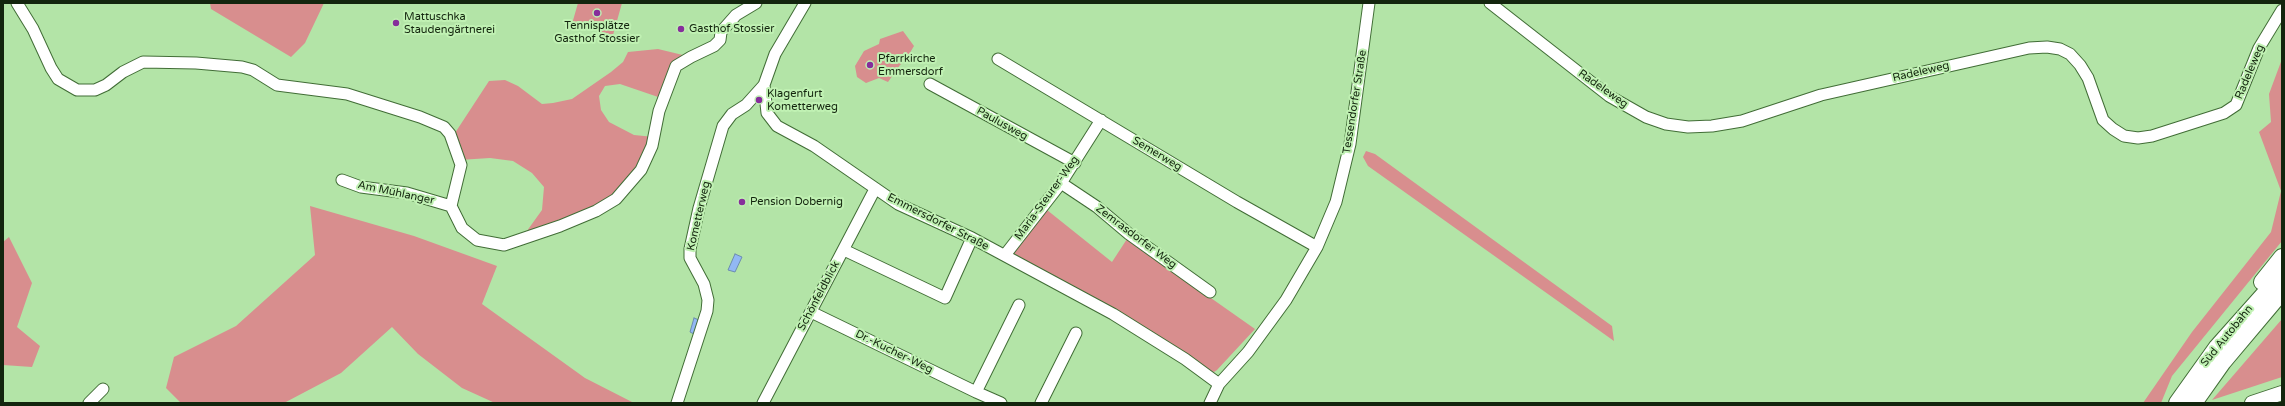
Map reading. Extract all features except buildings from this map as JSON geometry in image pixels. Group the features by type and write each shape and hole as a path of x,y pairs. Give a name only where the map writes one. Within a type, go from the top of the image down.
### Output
{"highway":[{"path":"2231,330 2255,290 2282,256"},
{"name":"Süd Autobahn","path":"2177,403 2231,330 2282,274"},
{"name":"Süd Autobahn","path":"2194,403 2223,362 2282,292"}],"main road":[{"path":"2252,403 2282,393"}],"street":[{"path":"17,3 33,29 51,68 58,79 77,90 95,90 106,85 123,72 144,62 196,63 242,67 253,70 277,85 347,94 420,117 444,128 450,134 460,165 451,206 462,228 477,240 504,244 560,226 596,211 616,199 640,170 652,146 660,111 676,66 714,46 720,40 721,32 736,14 756,3"},
{"path":"767,114 764,84 775,54 806,3"},
{"name":"Tessendorfer Straße","path":"1210,403 1219,384 1248,352 1286,300 1317,247 1336,202 1350,144 1369,3"},
{"name":"Radeleweg","path":"1490,3 1609,96 1646,117 1666,124 1688,127 1712,126 1742,121 1821,95 2029,48 2047,47 2060,49 2070,54 2080,65 2088,78 2103,120 2113,130 2124,136 2138,138 2152,136 2224,114 2236,105 2259,48 2282,10"},
{"name":"Semerweg","path":"998,59 1237,202 1317,247"},
{"name":"Kometterweg","path":"677,403 707,311 708,300 704,284 690,258 690,249 697,215 723,126 732,114 746,104 764,84"},
{"name":"Paulusweg","path":"930,84 1075,163"},
{"path":"746,104 767,114"},
{"name":"Emmersdorfer Straße","path":"767,114 781,129 814,146 898,204 1005,255 1164,345 1219,384"},
{"name":"Maria-Steurer-Weg","path":"1005,255 1061,183 1101,120"},
{"name":"Am Mühlanger","path":"342,180 361,187 407,193 451,206"},
{"name":"Zemrasdorfer Weg","path":"1061,183 1097,207 1129,234 1210,292"},
{"name":"Schönfeldblick","path":"763,403 875,189"},
{"path":"844,250 946,298 972,238"},
{"path":"976,392 1019,305"},
{"name":"Dr.-Kucher-Weg","path":"811,312 1001,403"},
{"path":"1041,403 1076,333"},
{"path":"90,403 103,388"}],"shaded area":[{"path":"210,3 324,3 305,43 291,57 211,9"},
{"name":"Tennisplätze Gasthof Stossier","path":"578,3 622,3 613,35 572,24"},
{"path":"903,31 914,46 905,61 900,65 888,82 879,78 866,83 857,77 855,66 864,51 879,44 880,39"},
{"path":"658,49 691,57 684,61 664,99 620,84 605,86 599,96 601,110 609,122 634,135 654,137 649,152 612,202 524,235 542,210 544,187 532,173 513,161 490,158 459,160 455,133 489,81 505,80 518,86 542,104 553,103 572,99 623,62 628,52"},
{"path":"2282,59 2282,241 2172,376 2161,403 2143,403 2192,332 2271,232 2281,191 2259,132 2271,122 2269,94"},
{"path":"1366,151 1375,154 1612,326 1614,341 1368,166 1363,157"},
{"path":"310,206 414,236 497,266 482,304 585,378 634,403 495,403 462,388 418,354 392,327 341,373 284,403 181,403 166,388 174,357 236,326 315,255"},
{"path":"1047,210 1112,262 1127,239 1255,329 1217,370 1214,372 1207,370 1115,311 1013,253"},
{"path":"9,237 32,283 17,327 40,346 32,367 3,365 3,242"},
{"path":"2282,319 2282,377 2212,400"}],"water":[{"path":"735,254 742,257 735,272 728,270"},
{"path":"694,318 699,320 694,334 690,332"}],"place":[{"name":"Tennisplätze Gasthof Stossier","path":"597,13"},
{"name":"Mattuschka Staudengärtnerei","path":"396,23"},
{"name":"Gasthof Stossier","path":"681,29"},
{"name":"Pfarrkirche Emmersdorf","path":"870,65"},
{"name":"Klagenfurt Kometterweg","path":"759,100"},
{"name":"Pension Dobernig","path":"742,202"}]}
